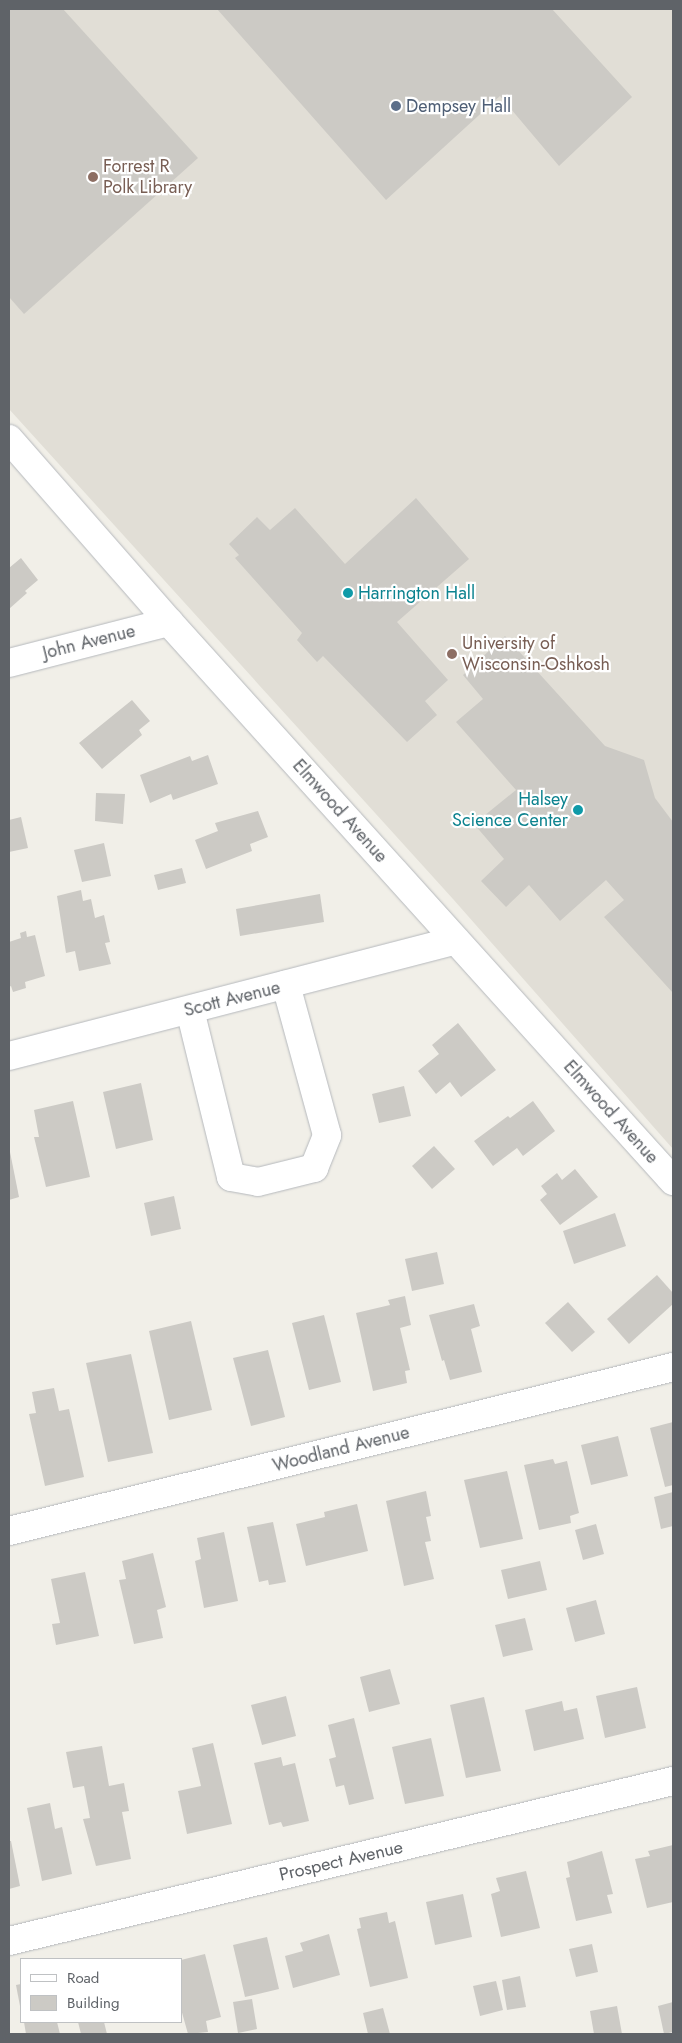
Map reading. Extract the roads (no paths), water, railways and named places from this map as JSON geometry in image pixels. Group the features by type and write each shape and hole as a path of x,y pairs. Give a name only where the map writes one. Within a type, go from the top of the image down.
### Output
{"street":[{"name":"Elmwood Avenue","path":"9,439 169,622 673,1181"},
{"name":"John Avenue","path":"9,663 169,622"},
{"name":"Scott Avenue","path":"9,1056 455,941"},
{"path":"190,1010 231,1177 258,1182 314,1168 327,1135 286,985"},
{"name":"Woodland Avenue","path":"9,1531 673,1367"},
{"name":"Prospect Avenue","path":"9,1941 673,1782"}],"place":[{"name":"Dempsey Hall","path":"396,106"},
{"name":"Forrest R Polk Library","path":"93,177"},
{"name":"Harrington Hall","path":"348,593"},
{"name":"University of Wisconsin-Oshkosh","path":"452,654"},
{"name":"Halsey Science Center","path":"578,810"}]}
